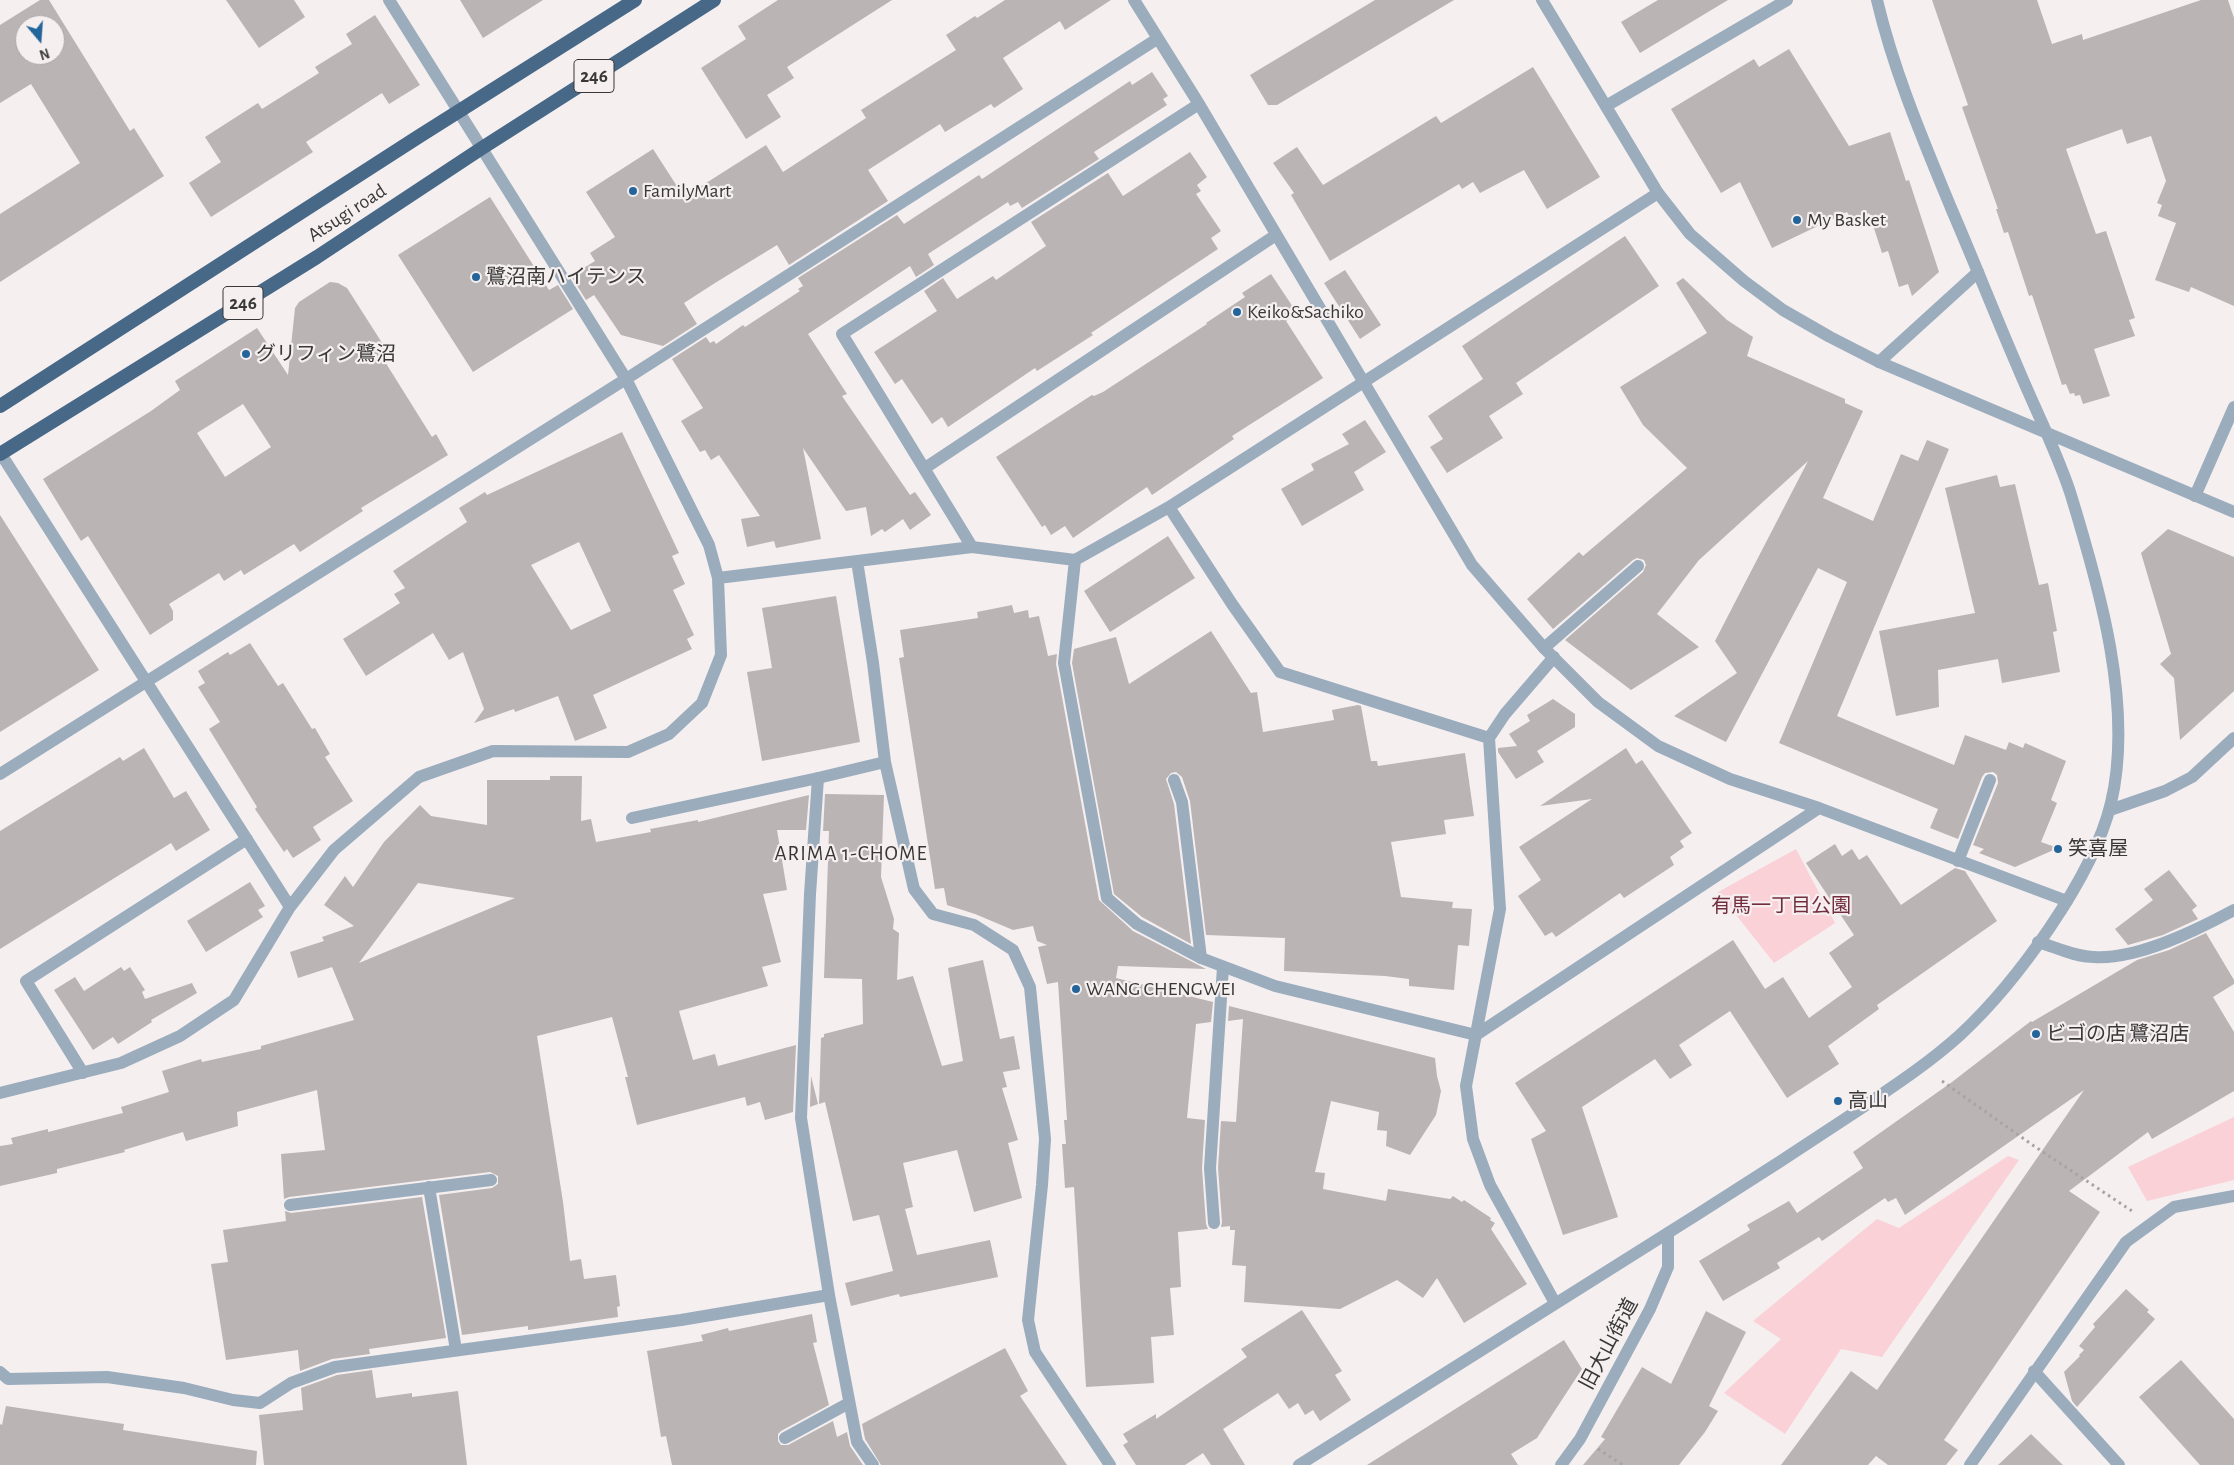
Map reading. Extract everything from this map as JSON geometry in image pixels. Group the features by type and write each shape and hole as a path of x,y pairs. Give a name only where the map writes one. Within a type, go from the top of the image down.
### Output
{"highway":[{"name":"Atsugi road","path":"0,406 635,0"},
{"name":"Atsugi road","path":"0,454 317,256 714,0"}],"street":[{"path":"0,1093 121,1063 180,1036 234,1000 290,907 334,850 420,777 493,751 628,752 669,734 702,703 721,655 718,578 709,545 626,379 389,0"},
{"path":"1134,0 1199,104 1472,565 1544,648 1598,702 1658,746 1730,779 1820,808 2067,901"},
{"path":"1542,0 1658,193 1690,234 1744,281 1783,310 1830,337 1880,362 2234,512"},
{"path":"1606,106 1787,0"},
{"path":"1299,1465 1815,1139 1931,1059 1961,1034 1995,998 2067,901 2098,845 2110,810 2116,782 2119,734 2114,675 2104,615 2068,489 1933,164 1895,65 1877,0"},
{"path":"0,774 626,379 1157,39"},
{"path":"972,547 842,334 1199,104"},
{"path":"718,578 972,547 1075,560 1169,507 1658,193"},
{"path":"925,468 1276,235"},
{"path":"1880,362 1978,272"},
{"path":"2195,496 2234,407"},
{"path":"0,454 290,907"},
{"path":"1169,507 1232,604 1280,672 1489,738"},
{"path":"1075,560 1064,663 1107,898 1137,924 1201,958 1276,986 1476,1035 1820,808"},
{"path":"857,561 873,663 885,762 914,889 933,914 974,926 1013,950 1030,987 1045,1139 1028,1320 1035,1352 1110,1465"},
{"path":"1544,648 1638,566"},
{"path":"1554,657 1505,714 1489,738 1500,909 1466,1086 1473,1139 1490,1185 1555,1304"},
{"path":"2110,810 2165,791 2192,777 2234,738"},
{"path":"632,818 885,762"},
{"path":"818,778 810,894 802,1118 829,1295 848,1403 856,1442 873,1465"},
{"path":"1174,780 1182,802 1201,958"},
{"path":"1958,860 1990,780"},
{"path":"83,1073 26,980 247,839"},
{"path":"2038,942 2094,958 2128,953 2200,929 2234,910"},
{"path":"1214,1223 1210,1168 1223,966"},
{"path":"290,1205 491,1180"},
{"path":"429,1188 456,1350"},
{"path":"1970,1465 2126,1242 2174,1207 2234,1196"},
{"name":"旧大山街道","path":"1561,1465 1580,1438 1650,1309 1668,1268 1668,1232"},
{"path":"0,1372 8,1379 107,1377 184,1388 234,1400 260,1403 291,1383 334,1367 681,1320 829,1295"},
{"path":"2034,1371 2119,1465"},
{"path":"785,1438 848,1403"}],"path":[{"path":"1942,1081 2034,1146 2151,1224"},
{"path":"1580,1438 1623,1465"}],"green space":[{"name":"有馬一丁目公園","path":"1796,849 1835,923 1774,963 1718,892"},
{"path":"2234,1117 2234,1180 2147,1201 2128,1167"},
{"path":"2008,1156 2019,1160 1882,1357 1841,1349 1785,1434 1724,1393 1781,1339 1753,1321 1877,1219 1899,1228"}],"building":[{"path":"40,0 49,0 58,15 16,15"},
{"path":"226,0 294,0 305,17 259,48"},
{"path":"460,0 543,0 483,38"},
{"path":"778,0 892,0 787,67 794,78 767,95 781,117 746,139 701,68 746,39 738,26"},
{"path":"1005,0 1111,0 1065,30 1060,21 1003,58 1023,89 994,108 991,104 945,132 940,124 868,170 888,201 789,265 777,245 715,283 684,303 697,324 663,346 621,335 594,295 586,300 571,276 595,261 590,253 615,237 586,192 653,149 684,197 766,145 783,172 866,118 861,110 956,50 946,35 975,16 977,18"},
{"path":"1375,0 1454,0 1277,105 1268,105 1250,75"},
{"path":"1658,0 1728,0 1640,53 1621,22"},
{"path":"1932,0 2037,0 2052,44 2082,34 2083,40 2201,0 2228,0 2234,18 2234,306 2191,287 2189,292 2155,280 2176,223 2158,216 2162,205 2157,203 2166,181 2151,136 2127,144 2122,129 2066,149 2096,234 2106,231 2135,318 2129,320 2135,336 2094,349 2110,396 2083,404 2080,395 2070,394 2066,384 2062,385 2032,295 2029,296 2008,232 2004,233 1996,209 1998,209 1962,107 1968,105"},
{"path":"375,15 420,85 389,104 382,93 306,142 313,152 211,217 189,183 221,162 205,137 258,103 262,109 319,73 315,67 352,44 346,34"},
{"path":"15,16 15,65 65,65 65,26 130,131 134,128 164,176 0,282 0,214 80,163 31,84 0,103 0,25"},
{"path":"1789,49 1849,146 1890,132 1906,181 1909,180 1939,272 1912,296 1908,284 1899,287 1888,251 1882,253 1869,213 1852,221 1847,212 1772,248 1740,182 1721,193 1671,109 1754,59 1759,67"},
{"path":"1533,67 1600,177 1547,209 1524,170 1480,193 1473,182 1462,189 1459,184 1330,261 1291,195 1294,193 1273,163 1297,147 1323,185 1436,116 1441,123"},
{"path":"1152,72 1168,96 1163,99 1167,105 1094,152 1099,159 1022,208 1018,202 1010,206 1008,202 928,254 934,265 916,277 910,266 808,334 847,394 842,396 910,495 915,492 931,515 910,530 903,519 885,532 882,529 871,536 866,507 846,511 803,448 821,539 776,548 774,541 747,547 741,519 760,516 719,455 711,460 705,450 700,452 681,421 703,408 672,359 706,337 710,343 714,341 716,344 743,325 745,327 800,291 798,289 803,286 798,278 897,215 904,224 979,175 982,179 1130,81 1132,85"},
{"path":"1190,152 1207,177 1197,185 1201,191 1196,194 1221,231 1211,238 1218,249 1091,333 1093,335 1037,371 1035,368 948,427 942,417 932,424 902,379 895,384 874,352 937,311 924,291 943,278 957,299 993,276 996,280 1046,246 1031,222 1108,173 1123,196"},
{"name":"鷺沼南ハイテンス","path":"490,197 549,290 558,285 573,309 473,372 398,255"},
{"path":"1625,236 1659,286 1516,383 1523,394 1489,416 1503,438 1447,473 1430,447 1443,439 1428,416 1483,379 1462,346"},
{"path":"1345,270 1381,325 1360,339 1324,283"},
{"path":"1271,274 1297,313 1286,321 1323,378 1232,436 1234,439 1152,495 1147,487 1073,538 1065,526 1051,535 1045,525 1042,527 996,457 1092,395 1103,392 1207,324 1245,297 1242,293"},
{"path":"1683,278 1727,320 1753,337 1747,356 1845,399 1845,403 1863,411 1823,498 1873,521 1901,454 1918,461 1927,440 1949,449 1837,716 1954,765 1965,735 2006,750 2009,742 2023,748 2025,743 2066,761 2051,800 2057,803 2041,842 2058,848 2015,867 1979,853 1984,849 1973,845 1998,783 1997,775 1993,772 1985,773 1982,777 1958,839 1930,828 1938,809 1779,743 1847,582 1818,568 1726,742 1674,716 1737,673 1715,641 1808,461 1699,560 1657,614 1699,647 1631,690 1565,640 1643,572 1646,565 1644,560 1637,558 1633,560 1553,629 1527,599 1579,552 1583,556 1687,468 1643,425 1620,387 1707,333 1676,283"},
{"path":"330,282 338,283 347,288 386,349 381,353 382,357 432,437 436,434 448,455 361,508 363,511 300,552 294,544 244,575 241,570 224,581 219,573 169,604 173,611 173,620 150,635 88,536 81,541 43,479 151,411 180,390 175,381 257,328 288,375 295,308 299,302","holes":["243,404 271,447 225,477 197,433"]},
{"path":"1365,420 1386,452 1354,472 1364,490 1302,526 1281,489 1314,470 1311,464 1349,444 1342,434"},
{"path":"622,432 679,553 672,556 685,584 673,590 694,635 687,639 692,649 593,695 607,728 575,741 558,696 515,712 514,709 474,723 484,709 463,652 449,660 433,633 366,676 343,639 400,603 394,594 405,588 393,571 467,522 459,508 485,492 487,495","holes":["579,542 611,611 571,630 531,565"]},
{"path":"1997,475 2000,487 2015,484 2039,585 2048,583 2057,631 2053,632 2060,672 2002,683 1998,659 1938,670 1939,707 1896,716 1879,631 1975,613 1945,488"},
{"path":"0,515 99,670 0,732"},
{"path":"2168,529 2234,557 2234,691 2180,740 2174,678 2160,664 2171,654 2141,553"},
{"path":"1168,536 1195,578 1110,632 1084,591"},
{"path":"836,596 860,742 762,761 747,672 772,668 762,608"},
{"path":"1012,605 1014,613 1028,610 1029,618 1039,616 1048,656 1057,654 1056,664 1099,900 1133,931 1206,969 1118,966 1116,978 1213,1002 1211,1022 1196,1024 1187,1118 1205,1120 1202,1168 1206,1224 1208,1229 1178,1232 1181,1287 1170,1288 1174,1335 1151,1337 1154,1383 1086,1387 1074,1187 1065,1188 1062,1144 1066,1144 1064,1120 1067,1120 1058,982 1047,984 1038,947 1047,945 1037,941 1033,926 1013,930 975,914 947,905 944,888 935,889 899,658 904,657 900,630 978,618 977,612"},
{"path":"1211,631 1251,693 1257,692 1263,732 1334,720 1332,710 1358,705 1361,706 1371,761 1377,761 1378,766 1465,753 1474,816 1444,820 1446,834 1391,842 1401,897 1453,902 1452,908 1472,909 1469,946 1458,945 1454,990 1409,986 1409,979 1385,976 1284,971 1285,938 1206,935 1190,801 1182,777 1176,772 1171,773 1166,779 1174,804 1191,944 1142,917 1114,894 1072,663 1074,649 1116,637 1129,684"},
{"path":"250,643 278,686 283,683 312,729 315,728 330,754 325,757 353,801 313,827 321,840 293,858 287,849 284,852 255,809 257,807 209,729 220,722 198,687 205,683 198,671 228,652 230,655"},
{"path":"1553,699 1575,714 1575,727 1537,751 1544,762 1516,779 1498,752 1498,748 1517,746 1509,734 1530,721 1527,715"},
{"path":"144,748 174,798 186,791 210,830 176,851 171,843 0,949 0,831 120,757 123,761"},
{"path":"1626,748 1636,764 1642,760 1692,833 1680,841 1684,847 1670,857 1674,865 1624,898 1620,893 1556,937 1552,932 1545,936 1518,896 1541,880 1519,847 1592,799 1540,806"},
{"path":"550,776 582,776 581,821 591,819 596,842 651,832 650,829 698,820 698,822 809,795 806,830 777,830 787,890 763,894 781,962 762,967 768,986 679,1011 693,1060 715,1054 718,1066 796,1045 793,1112 765,1120 760,1102 747,1106 745,1097 637,1125 625,1077 628,1077 612,1017 537,1036 563,1202 570,1261 581,1259 584,1279 616,1275 620,1306 617,1307 618,1317 528,1330 528,1326 462,1335 439,1195 492,1188 498,1184 498,1176 490,1172 284,1199 281,1154 325,1150 317,1090 237,1112 238,1126 186,1141 183,1132 124,1150 125,1152 57,1169 57,1173 0,1186 0,1146 13,1144 11,1138 48,1129 48,1132 123,1113 121,1107 169,1092 162,1071 201,1059 202,1062 261,1049 261,1046 354,1020 332,967 298,978 290,952 324,941 322,937 354,926 324,905 345,876 353,887 384,842 420,805 431,816 487,825 487,780 550,780","holes":["418,883 515,898 359,963"]},
{"path":"825,794 884,795 881,877 894,919 893,929 899,933 897,980 913,976 942,1066 963,1061 948,968 983,960 1000,1039 1014,1036 1020,1069 1003,1072 1007,1087 1002,1088 1018,1140 1008,1143 1022,1198 974,1212 957,1150 903,1163 913,1207 905,1209 917,1255 990,1240 998,1277 900,1297 899,1294 851,1306 845,1283 893,1271 879,1215 853,1221 825,1102 819,1104 821,1038 824,1037 824,1034 863,1024 862,979 824,978 829,831 823,831"},
{"path":"1835,844 1842,856 1852,849 1859,860 1867,855 1901,905 1955,868 1965,871 1997,921 1877,1005 1879,1009 1828,1046 1839,1064 1787,1098 1730,1011 1679,1045 1692,1065 1670,1079 1655,1059 1582,1107 1618,1217 1563,1235 1531,1139 1546,1131 1515,1083 1733,940 1765,989 1783,977 1809,1018 1852,987 1829,953 1854,935 1806,863"},
{"path":"2169,870 2197,906 2192,910 2198,919 2163,935 2128,945 2115,929 2153,900 2144,889"},
{"path":"250,882 265,906 258,910 263,917 206,952 187,921"},
{"path":"2206,933 2234,980 2234,984 2213,997 2234,1032 2234,1091 2152,1139 2148,1132 2069,1191 2100,1212 1944,1440 1958,1450 1946,1465 1888,1465 1876,1456 1868,1465 1781,1465 1851,1371 1877,1390 2084,1090 1905,1215 1896,1198 1888,1202 1885,1198 1822,1241 1819,1237 1777,1263 1780,1268 1723,1301 1699,1261 1750,1230 1747,1225 1789,1201 1797,1213 1863,1168 1853,1152 1952,1082 2031,1021 2137,960 2169,950"},
{"path":"121,967 124,971 130,967 145,990 142,992 145,999 192,983 197,993 151,1020 152,1022 118,1044 113,1037 93,1050 54,990 75,977 84,991"},
{"path":"1229,1006 1435,1058 1441,1091 1436,1115 1410,1155 1386,1146 1387,1131 1377,1130 1379,1112 1331,1101 1315,1172 1325,1173 1323,1189 1386,1201 1388,1189 1450,1199 1453,1196 1462,1202 1464,1200 1491,1218 1490,1220 1495,1223 1491,1229 1527,1284 1464,1323 1437,1278 1423,1298 1397,1280 1340,1309 1244,1302 1246,1266 1232,1265 1235,1230 1230,1230 1230,1226 1221,1227 1218,1168 1221,1121 1236,1122 1243,1019 1228,1021"},
{"path":"811,1076 818,1104 810,1107"},
{"path":"422,1197 446,1338 369,1349 370,1354 332,1359 300,1371 298,1350 226,1360 211,1264 228,1262 223,1230 286,1221 285,1211 291,1213"},
{"path":"2126,1289 2149,1310 2147,1312 2155,1319 2077,1407 2072,1401 2064,1372 2084,1350 2079,1346 2095,1327 2093,1324"},
{"path":"1302,1310 1342,1371 1335,1375 1351,1400 1320,1421 1313,1410 1305,1415 1298,1403 1289,1409 1278,1393 1223,1429 1245,1465 1211,1465 1203,1453 1185,1465 1136,1465 1123,1445 1128,1442 1123,1434 1156,1414 1156,1419 1247,1357 1241,1349"},
{"path":"1706,1311 1746,1332 1709,1406 1718,1411 1705,1432 1679,1465 1583,1465 1605,1439 1601,1437 1642,1367 1671,1384"},
{"path":"812,1314 817,1342 813,1343 829,1405 781,1431 778,1434 778,1441 781,1445 788,1445 833,1421 837,1437 847,1432 850,1446 863,1465 672,1465 666,1436 661,1437 647,1351 703,1341 701,1335 728,1328 729,1331"},
{"path":"1564,1340 1582,1369 1537,1438 1511,1454 1518,1465 1367,1465"},
{"path":"1005,1348 1028,1391 1020,1396 1067,1465 881,1465 865,1439 862,1424"},
{"path":"2181,1360 2234,1419 2234,1465 2200,1465 2139,1397"},
{"path":"372,1370 376,1398 412,1393 412,1397 458,1391 467,1465 264,1465 259,1415 303,1410 301,1388 337,1375"},
{"path":"6,1406 124,1424 123,1430 257,1451 256,1465 0,1465 0,1424 2,1425"},
{"path":"2031,1434 2063,1465 1998,1465"}],"place":[{"name":"FamilyMart","path":"633,191"},
{"name":"My Basket","path":"1797,220"},
{"name":"鷺沼南ハイテンス","path":"476,277"},
{"name":"Keiko&Sachiko","path":"1237,312"},
{"name":"グリフィン鷺沼","path":"246,354"},
{"name":"笑喜屋","path":"2058,849"},
{"name":"WANG CHENGWEI","path":"1076,989"},
{"name":"ビゴの店 鷺沼店","path":"2036,1034"},
{"name":"高山","path":"1838,1101"}],"district":[{"name":"ARIMA 1-CHOME","path":"851,854"}]}
